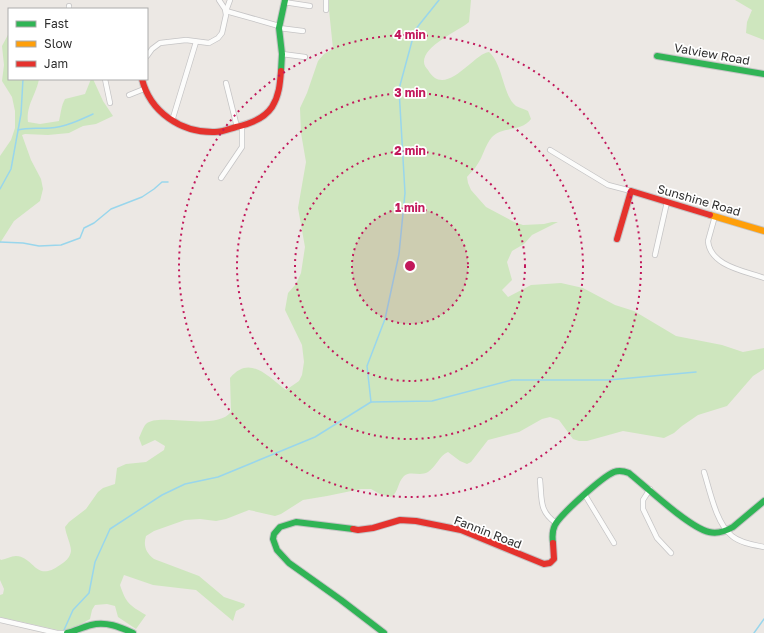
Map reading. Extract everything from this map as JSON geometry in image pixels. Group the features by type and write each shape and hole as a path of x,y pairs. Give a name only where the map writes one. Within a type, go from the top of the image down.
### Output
{"street":[{"path":"219,0 226,11 279,27 303,31"},
{"path":"148,55 152,49 160,43 186,40 209,43 218,38 222,33 226,11 230,0"},
{"path":"326,0 326,10"},
{"path":"142,80 144,89 155,106 172,121 183,126 211,132 239,127 255,122 265,115 277,97 282,54 279,27 285,1 310,6"},
{"path":"172,121 196,42"},
{"path":"282,54 305,57"},
{"name":"Valview Road","path":"656,56 764,74"},
{"path":"105,80 110,103"},
{"path":"222,178 242,147 239,127 226,83"},
{"path":"129,95 144,89"},
{"path":"550,150 608,185 631,193 617,239"},
{"name":"Sunshine Road","path":"631,193 764,230"},
{"path":"655,256 667,202"},
{"path":"715,216 708,241 713,255 727,265 764,278"},
{"path":"540,480 544,512 556,523 607,476 618,471 629,473 689,522 700,529 714,534 727,530 764,501"},
{"path":"704,472 717,514 731,536 737,540 764,547"},
{"path":"650,489 644,500 643,509 657,538 671,552"},
{"path":"585,495 614,543"},
{"name":"Fannin Road","path":"384,633 356,610 298,569 282,555 274,542 275,532 278,528 288,523 296,522 344,529 365,530 400,520 416,521 461,530 544,564 550,563 554,559 552,532 556,523"},
{"path":"0,620 66,633 75,632 96,623 108,623 133,633"}],"green space":[{"path":"328,0 471,0 469,22 442,39 429,50 425,56 425,66 435,78 443,80 451,78 483,54 489,52 494,57 508,95 516,106 528,111 531,119 523,126 501,131 492,137 479,162 467,177 468,183 471,190 486,207 514,222 523,225 558,222 532,235 524,244 512,251 507,262 512,280 502,290 508,297 531,285 561,283 583,288 615,305 634,311 676,336 722,345 743,352 764,348 764,369 753,376 727,406 698,415 674,433 664,438 623,431 587,441 579,441 573,439 559,420 550,417 542,419 519,432 488,440 471,462 467,464 460,461 448,452 442,456 428,472 421,474 407,474 404,476 394,495 391,497 380,494 371,489 361,489 303,500 281,514 275,516 249,510 226,519 216,521 200,519 185,520 154,531 146,536 146,549 154,559 199,576 224,597 245,604 244,607 236,611 233,621 196,590 153,585 124,575 120,585 126,600 146,615 136,629 118,617 115,606 107,604 95,605 90,619 74,628 62,631 0,617 0,595 3,594 4,589 0,580 0,559 14,556 22,557 36,568 45,571 52,570 62,564 70,556 71,551 65,527 86,509 98,492 103,488 115,484 117,468 126,464 146,462 164,450 165,446 155,440 142,446 139,438 146,424 153,421 163,420 213,421 223,418 231,412 230,378 237,371 245,368 259,370 286,390 299,381 302,375 304,362 302,345 285,310 288,293 296,284 301,273 305,247 298,208 306,162 301,133 300,108 318,61 324,54 333,49"},
{"path":"735,0 764,0 764,40 746,33 747,22 752,10"},
{"path":"8,35 8,80 39,80 28,110 28,122 40,124 59,121 65,99 85,94 91,80 93,80 103,101 113,116 96,124 83,126 69,133 22,135 31,160 41,179 43,189 40,201 14,221 0,243 0,156 11,140 15,128 15,111 12,97 2,81 4,65 2,46"}],"waterway":[{"path":"371,402 367,366 385,319 399,254 405,193 399,89 415,30 439,0"},
{"path":"0,189 11,169 21,114 23,80"},
{"path":"18,130 61,126 78,121 93,114"},
{"path":"0,242 23,243 39,246 61,245 80,238 84,228 94,223 111,209 142,197 162,182 168,182"},
{"path":"64,630 73,610 89,593 95,562 110,529 162,495 185,484 218,477 315,437 371,402 432,401 512,380 609,380 696,372"},
{"path":"754,633 764,619"}],"traffic: fast":[{"path":"281,71 282,54 279,28 285,0"},
{"path":"657,56 764,74"},
{"path":"553,543 553,529 559,520 592,488 608,475 616,471 629,473 680,515 701,529 709,532 721,532 733,527 764,501"},
{"path":"353,529 296,522 280,527 274,534 273,539 277,550 289,563 384,633"},
{"path":"67,633 97,624 107,624 133,633"}],"traffic: slow":[{"path":"710,215 764,231"}],"traffic: jam":[{"path":"142,80 146,91 152,101 160,111 169,118 190,129 218,132 251,123 265,115 272,107 278,94 281,71"},
{"path":"617,239 631,191 710,215"},
{"path":"353,529 358,530 373,528 400,520 416,521 461,530 544,564 550,563 554,559 553,543"}]}
